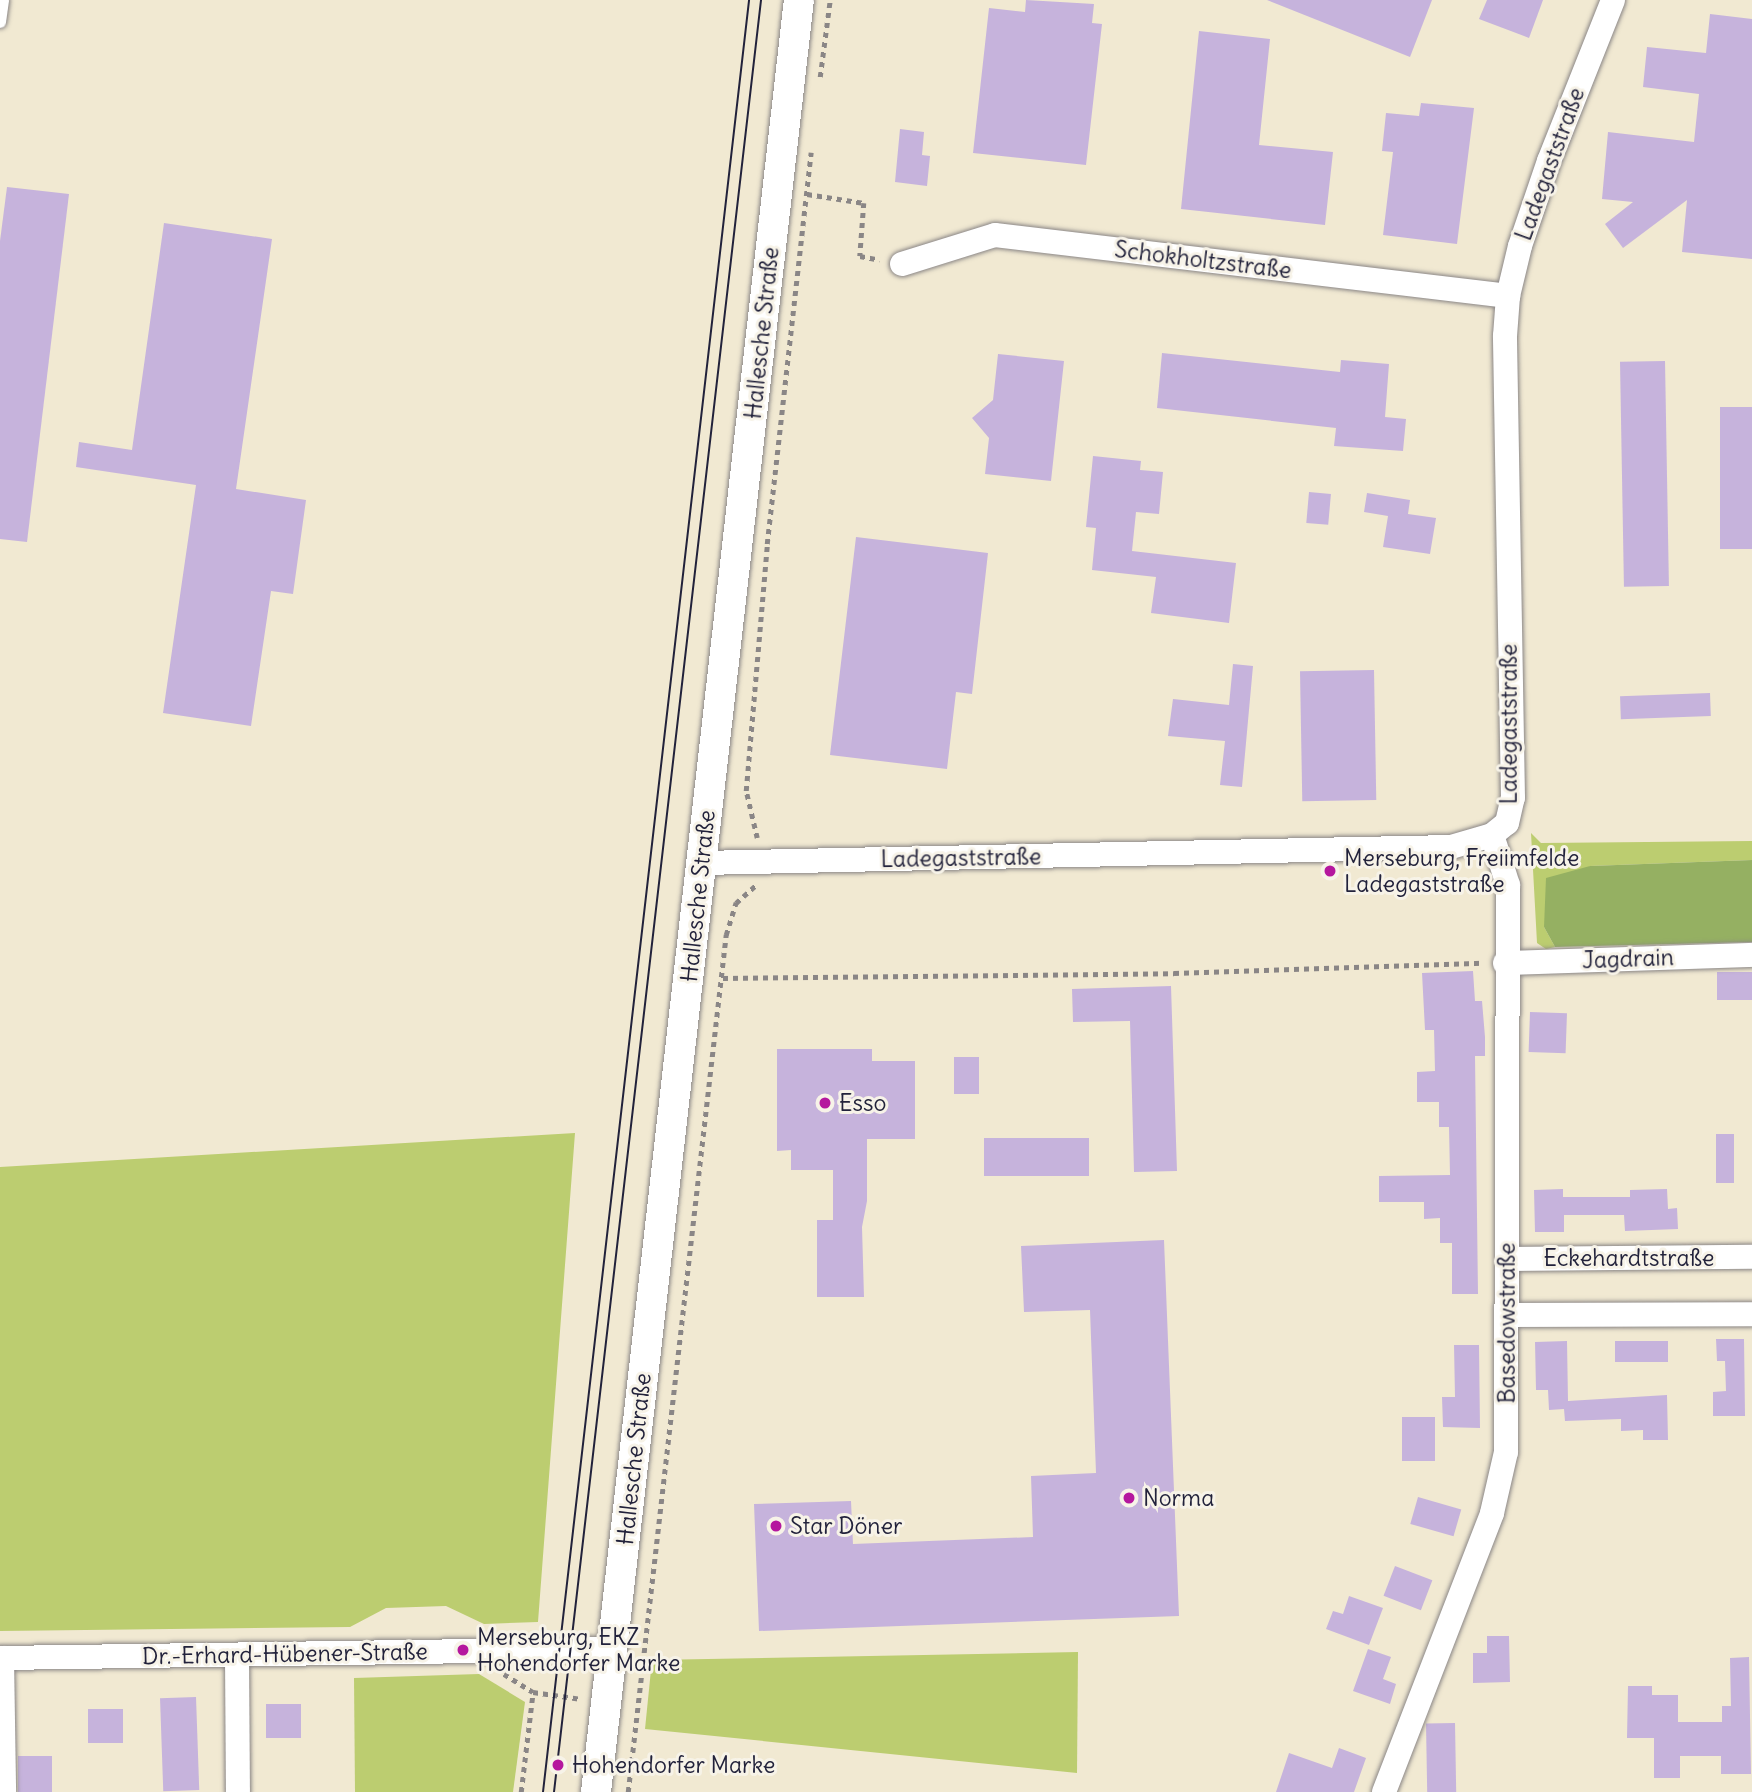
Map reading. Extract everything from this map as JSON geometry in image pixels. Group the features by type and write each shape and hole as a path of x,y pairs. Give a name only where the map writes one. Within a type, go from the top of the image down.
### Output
{"street":[{"name":"Hallesche Straße","path":"596,1792 799,0"},
{"name":"Ladegaststraße","path":"701,863 1451,847 1492,835 1507,823 1513,798 1504,336 1508,296 1520,246 1549,161 1613,0"},
{"name":"Schokholtzstraße","path":"902,264 995,235 1508,296"},
{"name":"Basedowstraße","path":"1384,1792 1492,1513 1506,1452 1505,962 1508,885 1492,835"},
{"name":"Jagdrain","path":"1505,962 1752,955"},
{"name":"Eckehardtstraße","path":"1507,1259 1752,1257"},
{"path":"1507,1315 1752,1314"},
{"name":"Dr.-Erhard-Hübener-Straße","path":"1,1658 237,1657 612,1649"},
{"path":"237,1657 238,1792"},
{"path":"1,1658 4,1792"}],"lane":[{"path":"0,22 3,0"}],"path":[{"path":"819,80 830,0"},
{"path":"628,1792 723,978 736,903 756,884 757,835 746,791 767,544 812,144"},
{"path":"807,194 864,204 860,256 902,264"},
{"path":"723,978 1174,974 1505,962"},
{"path":"521,1792 533,1692 640,1703"}],"green space":[{"path":"1531,833 1541,843 1752,841 1752,860 1590,866 1544,927 1555,947 1546,949 1537,943"},
{"path":"1752,860 1752,942 1555,947 1544,927 1546,878 1590,866"},
{"path":"575,1133 538,1622 484,1624 446,1606 386,1608 350,1627 0,1631 0,1167"},
{"path":"1078,1652 1077,1773 645,1729 652,1660"},
{"path":"479,1674 525,1702 513,1792 355,1792 354,1678"}],"building":[{"path":"1026,0 1094,4 1092,23 1102,24 1086,165 973,153 989,8 1025,12"},
{"path":"1267,0 1432,0 1410,57"},
{"path":"1487,0 1543,0 1529,38 1479,19"},
{"path":"1710,14 1752,19 1752,259 1682,252 1687,200 1623,248 1605,224 1633,202 1602,199 1608,132 1694,142 1699,94 1643,87 1647,47 1706,53"},
{"path":"1199,31 1270,39 1259,145 1333,152 1325,225 1181,209"},
{"path":"1421,103 1474,108 1457,244 1383,235 1393,152 1382,151 1386,113 1419,116"},
{"path":"900,129 924,132 922,155 930,156 927,186 895,182"},
{"path":"7,187 69,194 27,542 0,539 0,241"},
{"path":"164,223 272,239 236,489 306,500 293,594 271,591 251,726 163,713 196,485 76,467 79,442 132,450"},
{"path":"1162,353 1340,372 1341,360 1389,364 1385,417 1406,419 1403,451 1334,446 1336,428 1157,408"},
{"path":"998,354 1064,361 1051,481 985,474 989,438 972,418 993,400"},
{"path":"1665,361 1669,586 1624,587 1620,362"},
{"path":"1720,407 1752,407 1752,549 1720,549"},
{"path":"1093,456 1141,461 1140,470 1163,472 1159,514 1136,512 1132,551 1236,563 1229,623 1151,613 1156,577 1092,570 1096,528 1086,527"},
{"path":"1309,492 1331,494 1328,525 1306,523"},
{"path":"1367,493 1410,500 1408,514 1436,518 1430,554 1383,547 1388,516 1364,512"},
{"path":"856,537 988,553 972,694 956,692 947,769 830,755"},
{"path":"1233,664 1253,666 1242,787 1220,785 1225,741 1168,736 1173,699 1229,705"},
{"path":"1374,670 1376,800 1302,801 1300,671"},
{"path":"1710,693 1711,716 1621,719 1620,696"},
{"path":"1473,971 1475,1001 1482,1001 1485,1037 1485,1056 1475,1056 1478,1294 1452,1294 1452,1243 1440,1243 1440,1218 1424,1219 1424,1202 1379,1202 1379,1176 1450,1175 1449,1127 1439,1127 1439,1102 1417,1102 1417,1072 1435,1071 1434,1030 1425,1030 1422,973"},
{"path":"1717,972 1752,972 1752,1000 1717,1000"},
{"path":"1171,986 1177,1171 1134,1172 1130,1021 1073,1022 1072,989"},
{"path":"1530,1012 1567,1013 1566,1053 1529,1052"},
{"path":"777,1049 872,1049 872,1061 915,1061 915,1139 867,1139 867,1201 862,1227 864,1297 817,1297 817,1220 833,1220 833,1170 791,1170 791,1150 777,1151"},
{"path":"954,1057 979,1057 979,1094 954,1094"},
{"path":"1716,1134 1734,1134 1734,1183 1716,1183"},
{"path":"984,1138 1089,1138 1089,1176 984,1176"},
{"path":"1563,1189 1563,1197 1630,1197 1630,1190 1667,1189 1668,1209 1677,1208 1678,1229 1625,1231 1624,1215 1564,1215 1564,1232 1535,1232 1534,1190"},
{"path":"1164,1240 1179,1616 759,1631 754,1504 851,1501 853,1544 1033,1537 1031,1476 1096,1473 1090,1310 1024,1312 1021,1246"},
{"path":"1716,1339 1744,1339 1745,1416 1713,1416 1713,1392 1726,1391 1725,1361 1717,1361"},
{"path":"1567,1341 1568,1401 1667,1395 1668,1440 1643,1440 1643,1430 1621,1431 1621,1419 1565,1421 1564,1409 1549,1410 1548,1390 1536,1390 1535,1342"},
{"path":"1615,1341 1668,1341 1668,1362 1615,1362"},
{"path":"1454,1345 1479,1345 1480,1428 1443,1427 1442,1397 1455,1397"},
{"path":"1402,1417 1435,1417 1435,1461 1402,1461"},
{"path":"1418,1497 1461,1509 1454,1536 1410,1524"},
{"path":"1395,1566 1432,1580 1421,1610 1384,1596"},
{"path":"1349,1596 1383,1608 1369,1645 1326,1629 1333,1611 1343,1614"},
{"path":"1487,1636 1509,1636 1510,1682 1473,1683 1473,1653 1487,1653"},
{"path":"1368,1649 1391,1657 1383,1679 1396,1684 1390,1704 1353,1691"},
{"path":"1749,1657 1751,1774 1721,1774 1721,1756 1680,1756 1680,1778 1654,1778 1654,1738 1627,1738 1628,1686 1652,1686 1652,1695 1678,1695 1678,1722 1722,1722 1722,1706 1731,1706 1730,1658"},
{"path":"196,1697 199,1790 163,1791 160,1698"},
{"path":"266,1704 301,1704 301,1738 266,1738"},
{"path":"88,1709 123,1709 123,1743 88,1743"},
{"path":"1455,1723 1456,1792 1427,1792 1426,1724"},
{"path":"1339,1748 1366,1758 1354,1792 1276,1792 1289,1753 1332,1768"},
{"path":"18,1756 52,1756 52,1792 18,1792"}],"tram line":[{"path":"543,1792 749,0"},
{"path":"554,1792 761,0"}],"place":[{"name":"Merseburg, Freiimfelde Ladegaststraße","path":"1330,871"},
{"name":"Esso","path":"825,1103"},
{"name":"Norma","path":"1129,1498"},
{"name":"Star Döner","path":"776,1526"},
{"name":"Merseburg, EKZ Hohendorfer Marke","path":"463,1650"},
{"name":"Hohendorfer Marke","path":"558,1765"}]}
